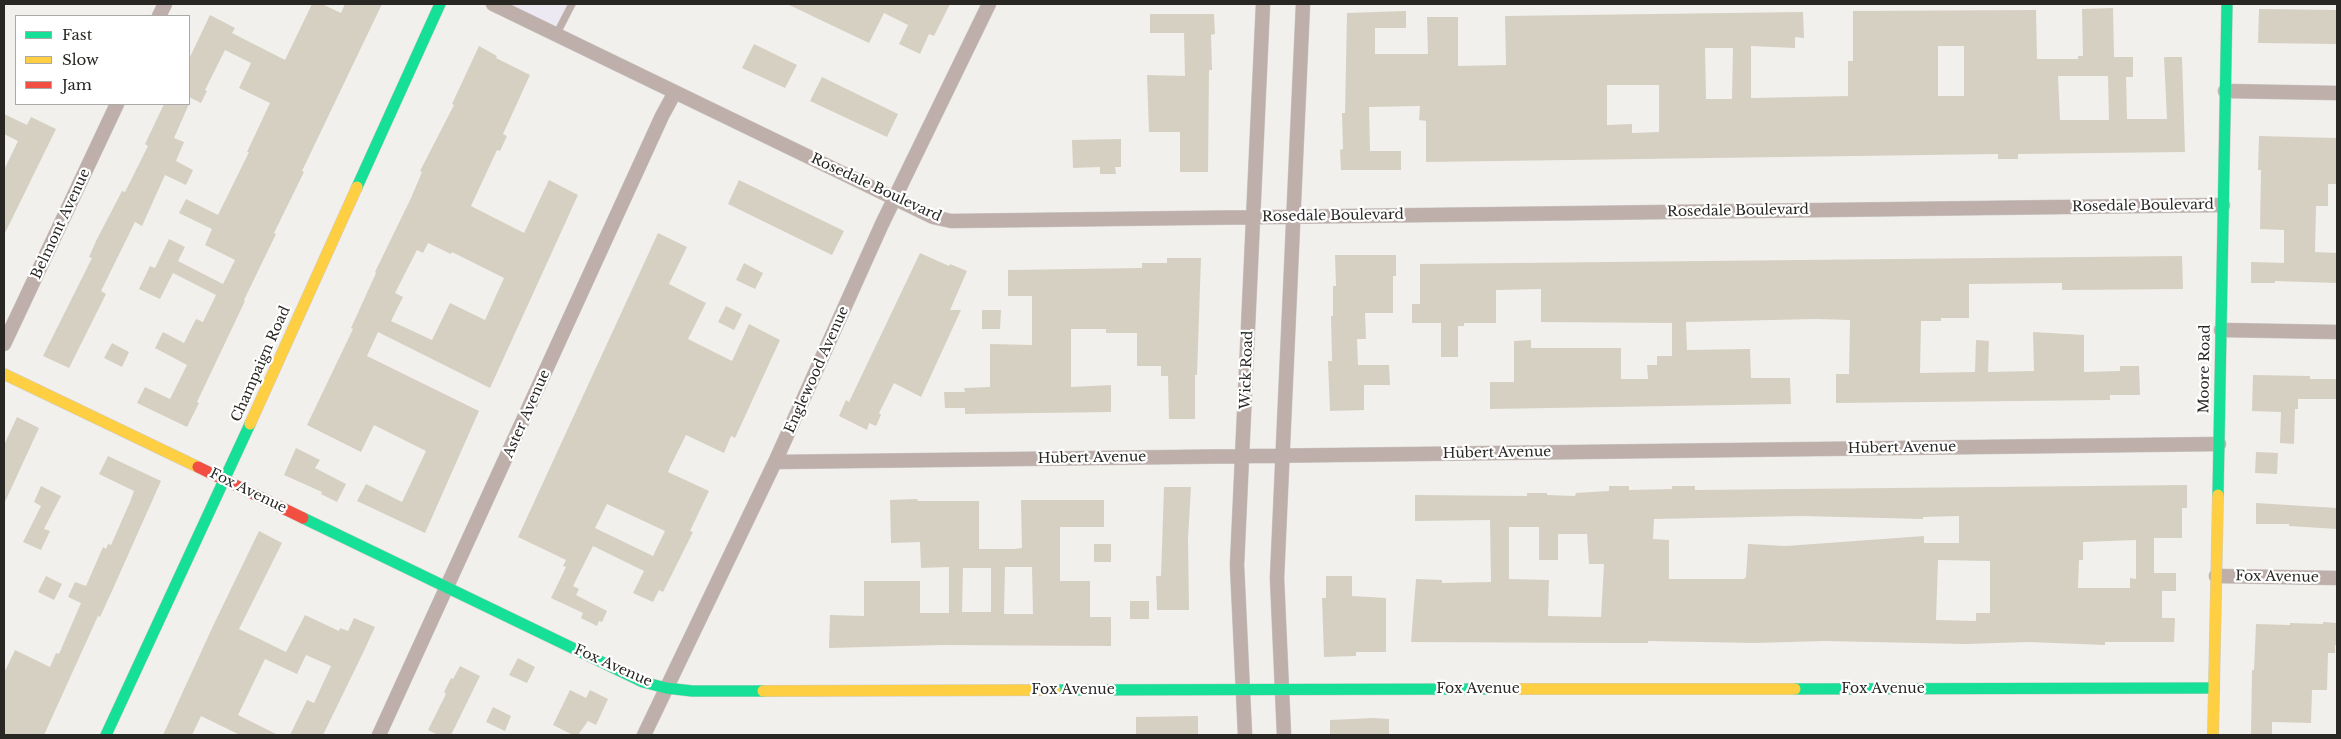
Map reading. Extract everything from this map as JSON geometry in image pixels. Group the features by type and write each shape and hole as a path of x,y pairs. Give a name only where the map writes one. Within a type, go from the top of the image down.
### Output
{"street":[{"name":"Champaign Road","path":"106,735 225,480 440,4"},
{"name":"Rosedale Boulevard","path":"493,4 932,217 951,221 2223,206"},
{"name":"Englewood Avenue","path":"644,735 776,462 895,199 989,4"},
{"name":"Wick Road","path":"1246,735 1237,565 1263,4"},
{"path":"1284,735 1277,578 1303,4"},
{"name":"Moore Road","path":"2213,735 2228,4"},
{"path":"2225,91 2337,93"},
{"name":"Aster Avenue","path":"379,735 448,588 662,116 675,92"},
{"name":"Belmont Avenue","path":"4,344 118,105"},
{"path":"2221,330 2337,332"},
{"name":"Fox Avenue","path":"4,374 643,682 666,688 692,691 2214,688"},
{"name":"Hubert Avenue","path":"776,462 2219,444"},
{"name":"Fox Avenue","path":"2216,576 2337,578"}],"lane":[{"path":"556,35 572,4"}],"shaded area":[{"path":"493,4 571,4 556,35"}],"building":[{"path":"312,4 322,4 341,13 345,4 382,4 302,171 304,172 274,233 276,234 187,427 137,403 145,387 170,399 187,365 155,348 163,332 184,343 196,319 203,322 216,295 173,273 160,299 139,289 150,266 155,268 169,239 185,247 178,261 223,284 235,260 205,245 212,229 179,213 186,199 218,215 249,152 247,152 270,103 239,88 251,63 225,50 205,90 207,91 201,103 190,98 190,57 210,15 235,28 232,33 285,60"},
{"path":"787,4 950,4 934,36 929,34 920,54 899,44 908,25 884,13 869,43"},
{"path":"2113,8 2114,57 2133,57 2133,77 2126,77 2127,119 2167,119 2164,57 2182,57 2185,152 2018,154 2018,159 1998,159 1998,154 1426,162 1426,121 1419,120 1420,106 1369,107 1370,151 1401,151 1401,170 1341,170 1340,150 1343,149 1342,113 1345,113 1347,13 1406,11 1406,28 1375,28 1375,54 1428,54 1427,17 1458,17 1458,66 1506,65 1505,16 1803,12 1804,38 1795,37 1795,48 1751,46 1751,98 1848,96 1848,61 1853,61 1853,11 2036,10 2037,59 2078,59 2078,56 2083,56 2082,9","holes":["1938,46 1964,46 1964,96 1938,96","1705,48 1733,48 1732,99 1706,99","2058,76 2108,76 2109,120 2060,120","1607,85 1659,85 1659,132 1632,133 1632,124 1607,125"]},
{"path":"2259,9 2337,10 2337,44 2258,43"},
{"path":"1150,14 1214,14 1215,34 1211,35 1212,70 1209,70 1208,172 1180,172 1180,132 1149,132 1147,75 1185,76 1184,33 1150,33"},
{"path":"754,44 797,65 785,88 742,68"},
{"path":"479,46 497,56 496,58 530,75 503,134 507,136 500,151 497,150 471,206 524,233 549,180 578,195 490,388 378,332 367,356 479,411 425,533 357,501 366,484 402,502 426,451 374,425 361,452 307,425 353,329 351,328 375,272 411,198 422,172 420,171 454,105 452,104","holes":["428,243 451,254 452,252 504,278 485,320 450,303 432,340 391,321 403,297 395,293 417,250 423,253"]},
{"path":"822,77 898,114 887,137 810,101"},
{"path":"164,105 189,105 174,138 184,142 176,161 193,170 186,185 165,175 142,226 135,222 101,291 106,294 69,368 43,356 92,258 89,257 97,239 122,191 125,192 148,146 145,144"},
{"path":"4,114 27,125 31,117 56,129 4,235 4,170 18,141 4,134"},
{"path":"2259,136 2337,138 2337,184 2328,184 2328,206 2316,206 2315,252 2337,253 2337,283 2275,281 2275,283 2251,283 2251,262 2284,263 2284,230 2260,229 2261,170 2258,170"},
{"path":"1121,139 1121,167 1115,167 1116,174 1100,174 1100,167 1073,168 1072,140"},
{"path":"739,180 844,231 832,255 728,204"},
{"path":"658,233 687,247 669,284 706,303 688,339 732,361 749,324 780,340 735,438 731,436 724,453 686,435 670,467 668,472 709,491 690,531 693,532 663,592 659,590 653,602 633,593 644,571 593,546 573,586 579,589 576,595 607,611 602,622 599,621 597,626 581,618 583,613 551,598 566,567 563,566 566,560 518,537","holes":["607,504 665,531 653,556 595,528"]},
{"path":"920,253 949,266 950,264 967,271 950,310 961,310 921,397 894,383 879,413 881,415 876,426 869,423 867,430 839,416 846,400 849,402"},
{"path":"1335,255 1396,255 1396,276 1393,276 1393,313 1365,313 1366,339 1357,339 1358,365 1389,365 1390,385 1364,385 1364,410 1330,411 1328,361 1332,361 1331,316 1333,316 1333,286 1336,286"},
{"path":"2182,256 2183,289 2062,290 2062,283 1969,284 1969,318 1941,318 1941,321 1921,321 1920,373 1975,372 1976,340 1989,341 1988,372 2034,371 2033,332 2084,335 2084,372 2120,371 2120,366 2139,366 2140,395 2110,395 2110,400 1836,403 1836,374 1849,374 1850,320 1815,319 1686,322 1687,350 1750,349 1751,378 1790,378 1791,404 1490,409 1490,382 1514,382 1514,341 1531,340 1531,348 1621,348 1621,379 1648,379 1647,365 1657,365 1657,356 1672,356 1672,323 1541,322 1541,289 1496,290 1496,323 1464,323 1464,326 1458,326 1458,357 1441,357 1441,323 1412,323 1412,304 1420,304 1420,264"},
{"path":"1167,258 1201,258 1197,375 1195,375 1195,419 1169,419 1168,376 1161,376 1161,366 1137,366 1137,333 1106,333 1106,329 1071,329 1071,387 1111,385 1111,412 965,414 965,408 945,408 944,392 965,392 964,388 990,387 990,344 1032,345 1032,296 1008,296 1008,270 1142,268 1142,263 1167,263"},
{"path":"744,263 763,273 755,289 736,280"},
{"path":"726,306 742,314 734,330 718,322"},
{"path":"982,310 1001,310 1000,329 982,329"},
{"path":"112,343 129,352 122,367 104,358"},
{"path":"2253,375 2310,376 2310,379 2337,379 2337,399 2298,399 2298,409 2295,409 2294,444 2280,443 2281,412 2252,411"},
{"path":"17,417 39,428 4,504 4,445"},
{"path":"296,448 320,460 315,468 346,484 337,502 321,494 322,492 284,475"},
{"path":"2256,452 2278,453 2277,474 2255,473"},
{"path":"108,456 161,481 112,591 100,617 98,616 44,735 4,735 4,673 15,650 50,667 56,653 59,654 81,603 68,597 75,582 86,586 103,547 106,549 108,544 111,545 130,502 134,491 99,474"},
{"path":"2187,485 2187,508 2182,508 2182,538 2154,538 2154,573 2176,573 2176,591 2162,591 2162,618 2175,618 2174,642 2105,642 2105,645 2029,642 1966,644 1825,641 1755,643 1648,641 1648,643 1411,642 1416,579 1442,580 1442,583 1491,582 1490,520 1415,521 1415,495 1527,496 1527,493 1547,493 1547,495 1575,496 1576,493 1609,491 1609,486 1629,486 1629,490 1672,489 1672,486 1695,486 1695,490","holes":["1801,516 1923,519 1923,517 1959,516 1959,543 1924,543 1924,536 1786,546 1748,544 1746,577 1744,579 1669,579 1669,540 1653,539 1654,519","1509,527 1539,527 1539,560 1558,560 1558,534 1587,534 1589,564 1604,564 1601,617 1548,616 1549,580 1509,579","2136,540 2136,579 2130,578 2130,588 2078,588 2079,560 2083,560 2083,542","1938,560 1990,561 1990,613 1976,613 1976,621 1936,620"]},
{"path":"41,486 61,496 44,529 50,531 41,550 23,542 41,506 34,502"},
{"path":"1164,487 1191,487 1188,538 1189,610 1157,610 1156,576 1161,576"},
{"path":"890,500 979,501 979,549 1015,549 1022,548 1021,500 1104,500 1104,527 1060,527 1060,581 1090,581 1090,617 1111,617 1111,646 942,645 829,648 830,615 864,616 864,581 920,581 920,613 949,613 949,567 921,568 920,542 891,543","holes":["1005,567 1032,567 1033,614 1004,614","963,568 991,568 991,612 962,612"]},
{"path":"2256,503 2337,508 2337,529 2289,526 2289,524 2256,524"},
{"path":"259,531 282,543 239,629 286,652 305,615 339,631 340,628 348,631 354,618 375,627 362,655 323,735 290,735 307,700 314,703 331,666 306,655 297,674 265,659 238,715 278,735 240,735 201,716 192,735 163,735 213,626"},
{"path":"1094,544 1111,544 1111,562 1094,562"},
{"path":"46,576 62,584 54,600 38,592"},
{"path":"1326,576 1352,576 1352,596 1386,598 1386,652 1356,652 1356,656 1324,657 1322,598 1326,598"},
{"path":"1130,601 1149,601 1149,619 1130,619"},
{"path":"2323,622 2337,623 2337,645 2335,645 2335,653 2328,653 2327,690 2312,690 2311,723 2272,722 2272,735 2251,735 2252,670 2254,670 2256,624 2290,625 2290,623 2323,624"},
{"path":"518,658 535,667 527,683 509,675"},
{"path":"460,666 480,676 451,735 438,735 428,730 446,694 444,692 451,678 453,679"},
{"path":"570,690 586,698 590,690 608,699 596,725 588,721 578,735 573,735 553,725"},
{"path":"493,707 511,716 505,731 486,722"},
{"path":"1198,716 1198,735 1136,735 1136,717"},
{"path":"1389,719 1389,735 1330,735 1330,720"}],"traffic: fast":[{"path":"357,187 440,4"},
{"path":"2218,495 2227,4"},
{"path":"106,735 250,424"},
{"path":"303,518 643,682 666,688 692,691 763,691"},
{"path":"1795,689 2214,688"},
{"path":"1055,690 1495,689"}],"traffic: slow":[{"path":"250,424 357,187"},
{"path":"4,374 198,467"},
{"path":"2213,735 2218,495"},
{"path":"1495,689 1795,689"},
{"path":"763,691 1055,690"}],"traffic: jam":[{"path":"198,467 303,518"}]}
